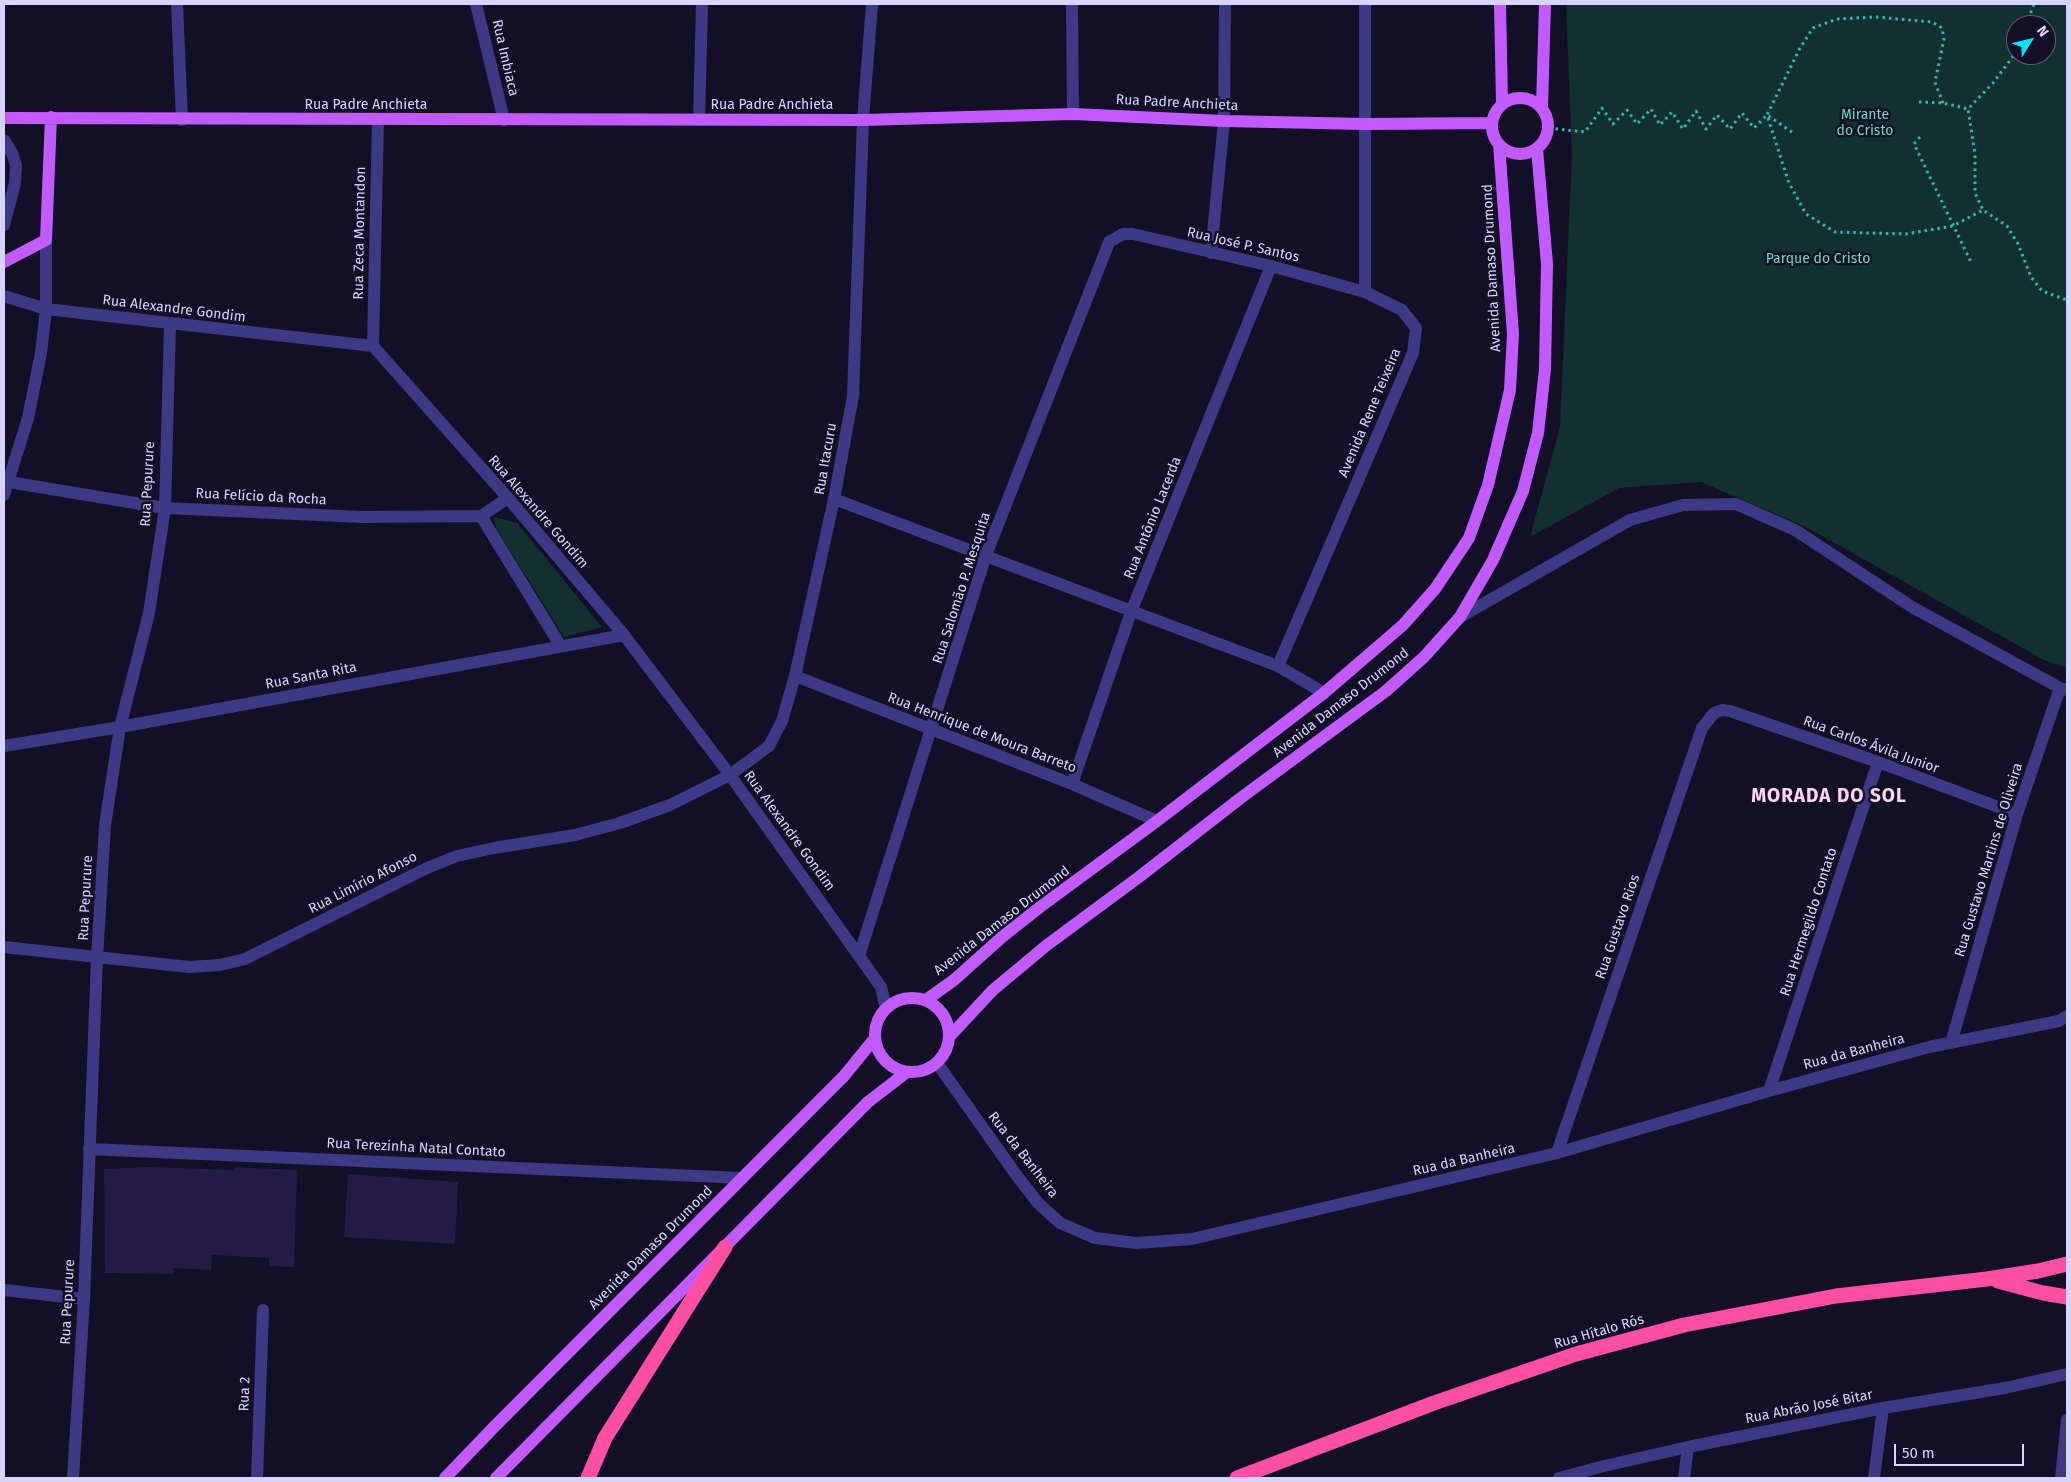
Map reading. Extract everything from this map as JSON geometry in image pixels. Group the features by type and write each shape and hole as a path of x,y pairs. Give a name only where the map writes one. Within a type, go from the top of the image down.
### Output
{"highway":[{"path":"588,1478 605,1438 725,1248"},
{"name":"Rua Hítalo Rós","path":"1237,1478 1434,1403 1576,1354 1684,1324 1836,1296 1987,1279 2038,1271 2067,1264"},
{"name":"Rua Hítalo Rós","path":"1987,1279 2067,1297"}],"main road":[{"path":"1500,4 1502,104"},
{"path":"1542,107 1527,98 1509,100 1502,104 1497,110 1492,124 1495,138 1499,144 1513,153 1530,153 1543,143 1549,128 1548,120 1542,107 1545,4"},
{"name":"Rua Padre Anchieta","path":"4,118 50,117 182,120 863,120 1073,114 1224,121 1492,124"},
{"path":"4,262 46,240 50,117"},
{"name":"Avenida Damaso Drumond","path":"926,1000 954,980 1002,937 1033,913 1324,693 1403,625 1435,588 1469,538 1488,485 1510,390 1513,334 1499,144"},
{"name":"Avenida Damaso Drumond","path":"950,1036 994,990 1046,945 1139,877 1242,796 1386,691 1424,657 1460,617 1493,560 1523,491 1538,433 1545,369 1547,264 1537,149"},
{"path":"916,997 934,1004 946,1018 950,1036 948,1046 937,1063 928,1069 918,1072 907,1072 897,1069 882,1056 875,1038 879,1016 886,1008 895,1001 916,997"},
{"name":"Avenida Damaso Drumond","path":"445,1478 844,1076 875,1038"},
{"path":"496,1478 868,1102 907,1072"}],"street":[{"path":"177,4 182,120"},
{"name":"Rua Imbiaca","path":"476,4 504,120"},
{"path":"699,120 702,4"},
{"name":"Rua Itacuru","path":"730,775 769,746 782,722 795,676 834,499 853,396 863,120 872,4"},
{"path":"1072,4 1073,114"},
{"path":"1211,253 1224,121 1225,4"},
{"path":"1364,292 1365,4"},
{"name":"Rua Zeca Montandon","path":"373,346 378,120"},
{"path":"4,140 12,153 16,166 15,183 4,225"},
{"name":"Rua José P. Santos","path":"1114,238 1123,234 1133,234 1271,266 1364,292"},
{"name":"Rua Salomão P. Mesquita","path":"860,956 986,555 1109,242 1114,238"},
{"path":"4,495 28,418 41,354 46,309 46,240"},
{"name":"Rua Antônio Lacerda","path":"1072,784 1131,612 1271,266"},
{"name":"Avenida Rene Teixeira","path":"1278,666 1413,353 1416,328 1402,310 1364,292"},
{"name":"Rua Alexandre Gondim","path":"4,296 46,309 373,346 508,498 624,635 730,775 860,956 881,987 886,1008"},
{"name":"Rua Pepurure","path":"73,1478 84,1299 97,958 105,825 120,727 137,667 149,613 165,508 170,324"},
{"name":"Rua Felício da Rocha","path":"9,482 165,508 362,517 481,516"},
{"path":"508,498 481,516 560,645"},
{"path":"834,499 1278,666 1324,693"},
{"path":"1460,617 1630,520 1683,505 1736,504 1795,530 1912,607 2064,689"},
{"name":"Rua Santa Rita","path":"4,746 120,727 560,645 624,635"},
{"name":"Rua Henrique de Moura Barreto","path":"795,676 1072,784 1157,821"},
{"name":"Rua Gustavo Martins de Oliveira","path":"1950,1043 2017,814 2064,689"},
{"name":"Rua Carlos Ávila Junior","path":"1714,713 1722,710 1730,711 1878,762 2017,814"},
{"name":"Rua Gustavo Rios","path":"1557,1153 1702,728 1714,713"},
{"name":"Rua Hermegildo Contato","path":"1769,1091 1878,762"},
{"name":"Rua Limírio Afonso","path":"4,947 189,966 220,965 245,959 427,868 458,856 494,848 575,835 620,823 670,805 730,775"},
{"name":"Rua da Banheira","path":"937,1063 1011,1168 1038,1203 1060,1223 1095,1238 1136,1243 1192,1239 1557,1153 1769,1091 1950,1043 2059,1021 2067,1016"},
{"name":"Rua Terezinha Natal Contato","path":"89,1149 742,1178"},
{"path":"4,1290 84,1299"},
{"name":"Rua 2","path":"257,1478 263,1310"},
{"name":"Rua Abrão José Bitar","path":"1559,1478 1688,1447 1883,1408 2005,1388 2067,1374"},
{"path":"1874,1478 1883,1408"},
{"path":"2061,1478 2067,1420"},
{"path":"1684,1478 1688,1447"}],"path":[{"path":"1549,128 1585,132 1602,108 1613,124 1627,110 1638,124 1651,109 1660,125 1672,112 1683,128 1696,111 1706,129 1717,115 1730,129 1742,113 1754,128 1766,115 1800,48 1813,28 1837,19 1876,18 1932,22 1942,28 1944,39 1935,82 1943,103"},
{"path":"1968,110 1993,83 2006,64"},
{"path":"1919,102 1943,103 1968,110"},
{"path":"1968,110 1974,154 1975,193 1983,210 2007,226 2018,244 2031,277 2042,291 2067,300"},
{"path":"1766,115 1789,183 1806,214 1835,232 1906,234 1953,226 1983,210"},
{"path":"1766,115 1792,132"},
{"path":"1920,137 1914,144 1971,262"}],"green space":[{"name":"Parque do Cristo","path":"1566,4 2067,4 2067,668 2044,660 1806,527 1701,482 1619,488 1530,537 1560,427 1572,154"},
{"path":"494,517 517,523 602,627 564,637 496,528"}],"building":[{"path":"150,1167 233,1170 234,1167 297,1170 294,1267 269,1266 269,1258 212,1255 211,1270 173,1268 173,1274 105,1273 104,1169"},
{"path":"348,1174 458,1182 455,1244 344,1237"}],"district":[{"name":"MORADA DO SOL","path":"1829,797"}],"park label":[{"name":"Mirante do Cristo","path":"1865,124"}]}
